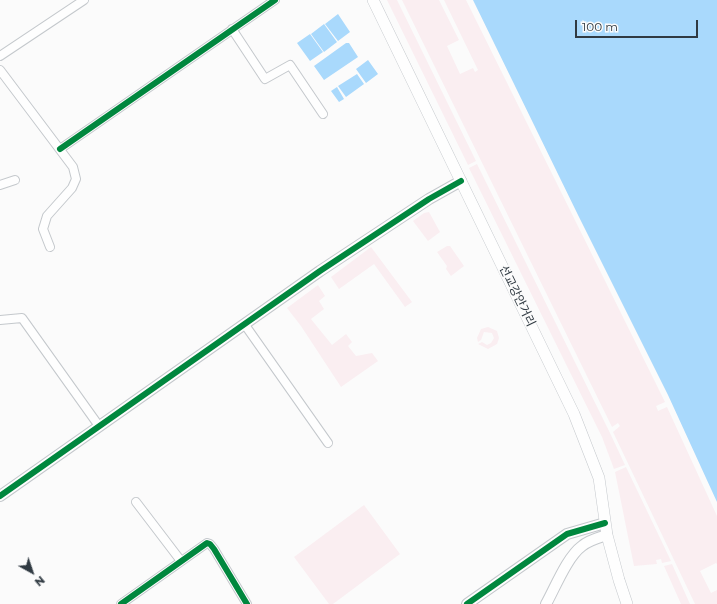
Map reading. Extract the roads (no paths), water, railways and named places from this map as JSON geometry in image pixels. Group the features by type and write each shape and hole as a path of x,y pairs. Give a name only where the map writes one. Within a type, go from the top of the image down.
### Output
{"main road":[{"name":"선교강안거리","path":"373,0 579,427 599,478 607,535 618,580 627,604"}],"street":[{"path":"0,56 84,0"},
{"path":"60,149 275,0"},
{"path":"232,29 265,79 290,65 323,114"},
{"path":"0,70 60,149 72,167 76,179 72,188 47,216 43,229 50,247"},
{"path":"0,185 14,180"},
{"path":"0,496 320,272 429,198 461,181"},
{"path":"0,320 22,318 99,426"},
{"path":"245,325 328,443"},
{"path":"136,502 181,561"},
{"path":"467,604 567,534 605,523"},
{"path":"546,604 572,558 581,547 590,541 607,535"},
{"path":"121,604 202,546 210,544 247,604"}],"water":[{"path":"473,0 717,0 717,502 668,395"},
{"path":"338,14 350,32 338,41 325,24"},
{"path":"324,24 337,42 324,52 311,34"},
{"path":"310,34 323,52 310,61 297,43"},
{"path":"346,43 349,43 358,57 324,80 314,66"},
{"path":"368,60 378,74 366,83 356,69"},
{"path":"357,74 364,84 346,97 338,86"},
{"path":"337,87 344,99 339,102 331,91"}]}
